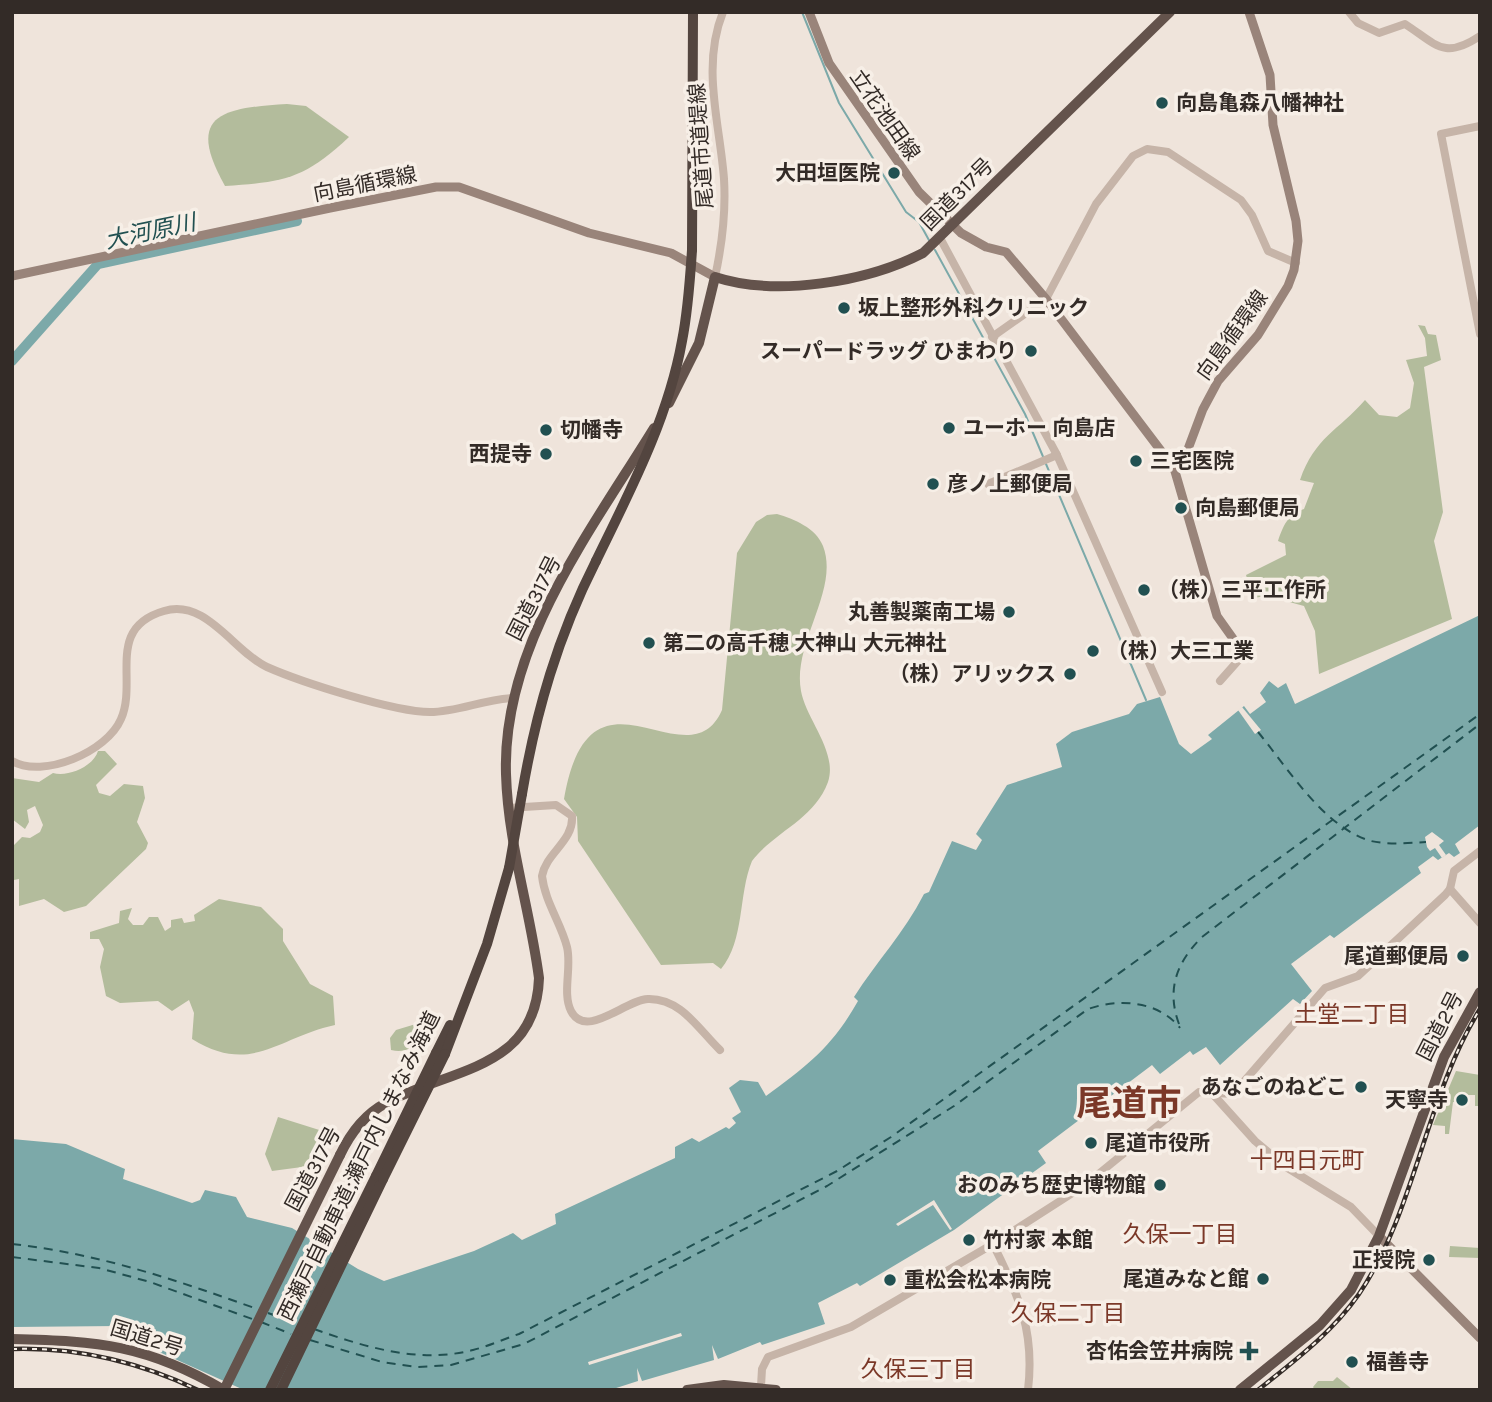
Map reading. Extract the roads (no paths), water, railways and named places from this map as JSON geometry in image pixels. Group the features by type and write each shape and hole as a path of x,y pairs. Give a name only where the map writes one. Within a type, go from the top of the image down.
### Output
{"highway":[{"name":"西瀬戸自動車道;瀬戸内しまなみ海道","path":"281,1390 440,1054 481,960 509,868 538,710 554,657 649,451 667,396 682,342 692,250 693,12"},
{"name":"国道317号","path":"224,1390 340,1155 356,1128 384,1104 494,1058 516,1043 531,1023 539,995 539,978 512,842 508,807 506,760 513,698 528,648 545,609 691,361 699,343 715,277 761,286 792,286 885,271 928,250 1170,12"},
{"name":"国道2号","path":"1240,1390 1336,1309 1351,1290 1379,1236 1444,1057 1480,992"},
{"name":"西瀬戸自動車道;瀬戸内しまなみ海道","path":"270,1390 440,1054"},
{"name":"国道2号","path":"12,1339 110,1344 147,1354 224,1390"},
{"path":"687,1390 724,1385 761,1386 776,1390"}],"main road":[{"name":"立花池田線","path":"809,12 828,63 856,105 919,192 954,225"},
{"name":"向島循環線","path":"1174,468 1185,457 1203,409 1218,381 1258,335 1288,286 1296,263 1298,233 1273,125 1270,75 1250,12"},
{"name":"向島循環線","path":"12,276 436,187 459,187 589,233 671,253 715,277"},
{"path":"954,225 975,243 1006,253 1046,299 1174,468 1217,616 1244,654"},
{"path":"1379,1236 1480,1338"}],"street":[{"name":"尾道市道堤線","path":"715,277 724,225 724,191 714,110 713,63 723,12"},
{"path":"1349,12 1358,23 1379,33 1405,24 1441,48 1457,50 1480,36"},
{"path":"1480,127 1441,134 1480,334"},
{"path":"992,337 1046,299 1096,204 1133,156 1147,149 1168,152 1235,195 1247,206 1268,251 1296,263"},
{"path":"938,240 1055,456 1162,692"},
{"path":"988,484 1055,456"},
{"path":"12,761 29,767 50,767 84,753 108,736 121,720 126,693 126,654 132,635 146,619 167,609 198,614 264,666 399,708 430,712 513,698"},
{"path":"1220,681 1244,654"},
{"path":"508,807 556,805 572,816 571,831 552,855 541,876 567,945 568,1000 573,1014 582,1021 596,1022 630,1003 662,1000 682,1010 720,1050"},
{"path":"1225,1107 1233,1094 1325,988 1358,976 1450,889 1454,871 1480,851"},
{"path":"1450,889 1480,923"},
{"path":"1210,1091 1255,1141 1286,1167 1352,1207 1379,1236"},
{"path":"761,1386 763,1362 768,1357 851,1327 993,1244 1085,1185 1199,1092 1233,1094"},
{"path":"993,1244 1025,1319 1032,1359 1028,1390"}],"water":[{"path":"1480,615 1480,825 1455,844 1460,853 1454,857 1449,853 1438,860 1433,856 1418,867 1421,873 1334,938 1330,935 1291,964 1312,991 1300,1004 1293,999 1220,1065 1206,1047 1193,1055 1190,1051 1160,1074 1152,1065 1038,1151 1046,1163 954,1230 860,1286 857,1283 818,1303 825,1324 762,1345 760,1342 718,1359 712,1345 714,1360 642,1381 637,1368 638,1381 610,1390 244,1390 128,1338 118,1326 12,1327 12,1139 66,1144 125,1169 123,1179 192,1203 200,1200 205,1190 236,1197 247,1217 292,1228 358,1269 384,1281 474,1251 513,1233 522,1240 556,1224 555,1214 675,1158 675,1147 692,1138 699,1142 726,1127 729,1129 736,1123 732,1118 741,1112 729,1088 740,1080 758,1082 766,1096 818,1054 839,1031 858,1001 854,997 924,894 929,892 952,841 976,850 982,840 976,834 1007,785 1062,767 1056,744 1072,732 1129,714 1137,704 1160,697 1179,744 1191,754 1212,739 1208,735 1244,706 1250,714 1266,702 1260,693 1269,681 1278,688 1286,683 1295,704"}],"waterway":[{"path":"802,12 839,103 906,212 919,222 930,242"},
{"name":"大河原川","path":"12,361 98,264 297,221"},
{"path":"935,250 1025,414 1044,459"},
{"path":"1046,464 1146,700"}],"railway":[{"path":"1258,1390 1312,1346 1359,1294 1394,1227 1446,1079 1461,1043 1480,1009"},
{"path":"12,1349 60,1351 107,1358 176,1380 198,1390"}],"place":[{"name":"向島亀森八幡神社","path":"1162,103"},
{"name":"大田垣医院","path":"894,173"},
{"name":"坂上整形外科クリニック","path":"844,308"},
{"name":"スーパードラッグ ひまわり","path":"1031,351"},
{"name":"ユーホー 向島店","path":"949,428"},
{"name":"切幡寺","path":"546,430"},
{"name":"西提寺","path":"546,454"},
{"name":"三宅医院","path":"1136,461"},
{"name":"彦ノ上郵便局","path":"933,484"},
{"name":"向島郵便局","path":"1181,508"},
{"name":"（株）三平工作所","path":"1144,590"},
{"name":"丸善製薬南工場","path":"1009,612"},
{"name":"第二の高千穂 大神山 大元神社","path":"649,643"},
{"name":"（株）大三工業","path":"1093,651"},
{"name":"（株）アリックス","path":"1070,674"},
{"name":"尾道郵便局","path":"1463,956"},
{"name":"あなごのねどこ","path":"1361,1087"},
{"name":"天寧寺","path":"1462,1100"},
{"name":"尾道市役所","path":"1091,1143"},
{"name":"おのみち歴史博物館","path":"1160,1185"},
{"name":"竹村家 本館","path":"969,1240"},
{"name":"正授院","path":"1429,1260"},
{"name":"尾道みなと館","path":"1263,1279"},
{"name":"重松会松本病院","path":"890,1280"},
{"name":"杏佑会笠井病院","path":"1249,1351"},
{"name":"福善寺","path":"1352,1362"}],"district":[{"name":"土堂二丁目","path":"1352,1014"},
{"name":"尾道市","path":"1129,1103"},
{"name":"十四日元町","path":"1307,1160"},
{"name":"久保一丁目","path":"1180,1234"},
{"name":"久保二丁目","path":"1068,1313"},
{"name":"久保三丁目","path":"918,1369"}]}
